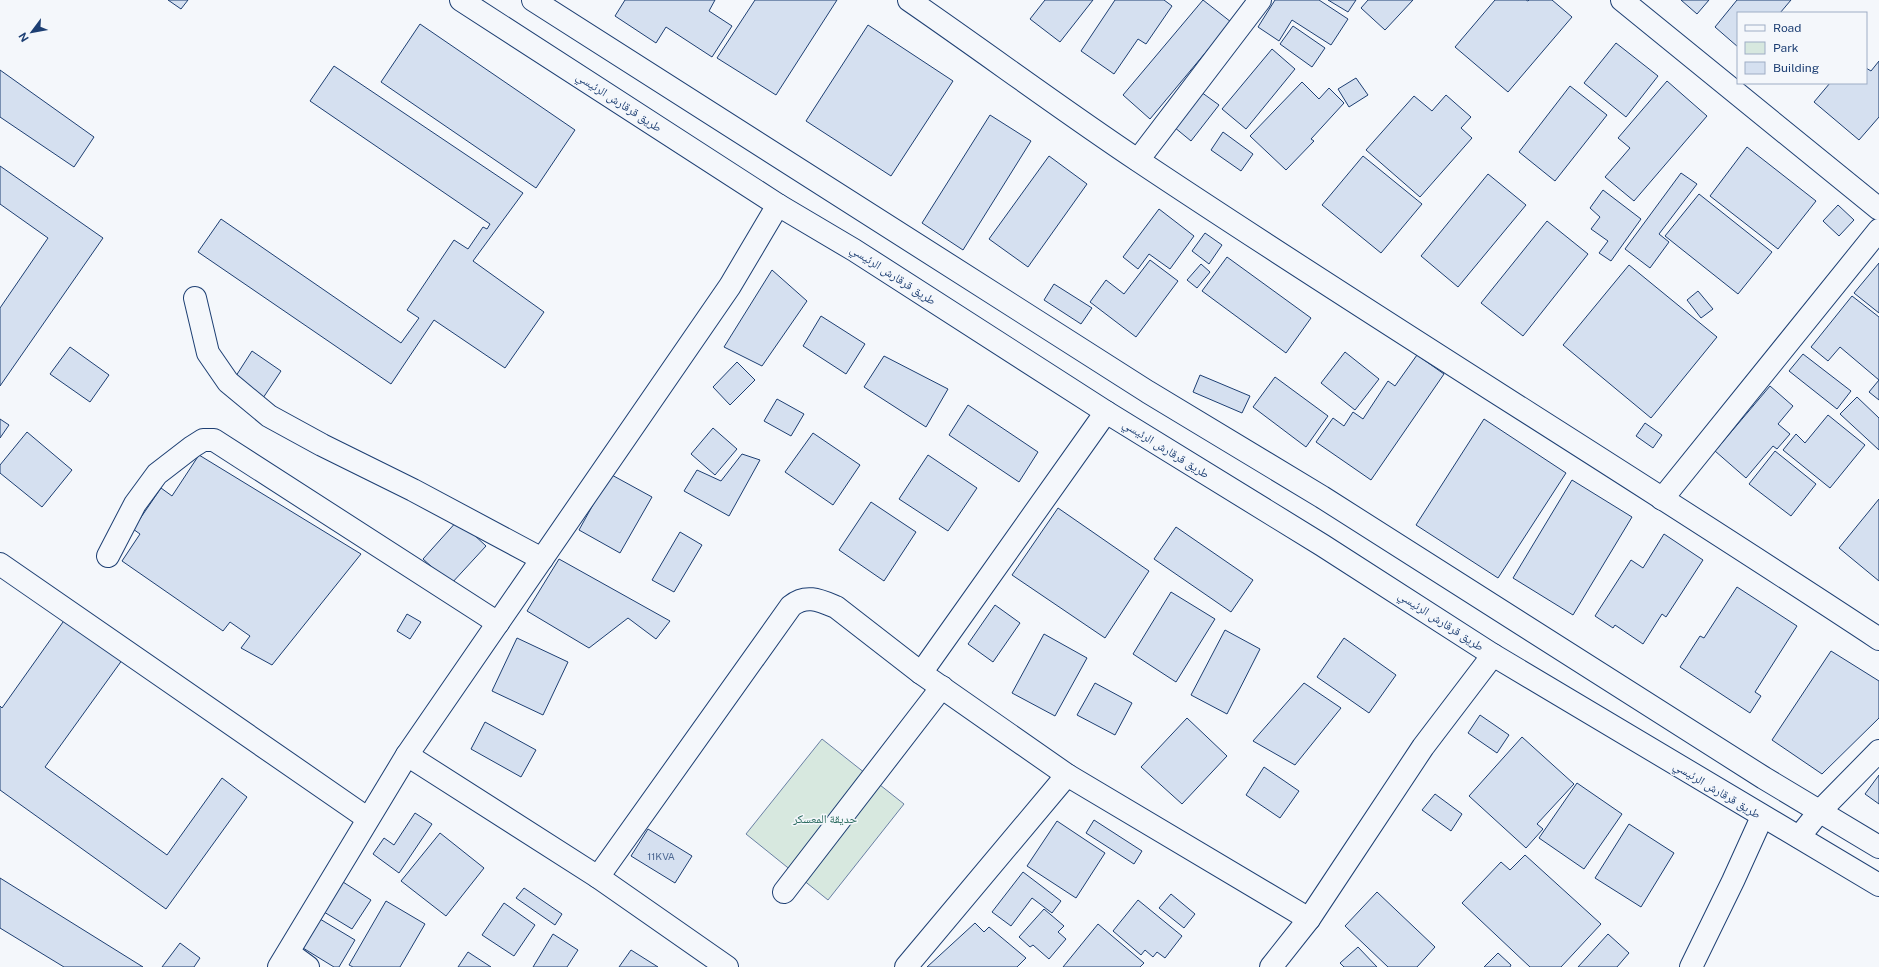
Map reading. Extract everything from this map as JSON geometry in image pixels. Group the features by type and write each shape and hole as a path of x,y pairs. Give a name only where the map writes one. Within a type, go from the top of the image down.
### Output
{"street":[{"path":"533,0 1148,392 1322,497 1818,812 1879,847"},
{"path":"909,0 1138,160 1879,639"},
{"path":"1138,160 1260,0"},
{"path":"1622,0 1879,209"},
{"name":"طريق قرقارش الرئيسي","path":"463,1 778,205 854,250 1106,412 1322,545 1494,655 1879,886"},
{"path":"308,967 284,960 407,754 730,286 778,205"},
{"path":"1662,499 1879,230"},
{"path":"195,298 208,354 228,382 269,416 322,445 413,490 542,559"},
{"path":"921,673 1106,412"},
{"path":"108,556 135,504 156,474 203,440 214,440 498,623"},
{"path":"0,564 368,818"},
{"path":"598,877 791,606 797,601 807,598 820,600 836,607 921,673 1067,775 1309,919"},
{"path":"1271,967 1309,919 1423,747 1494,655"},
{"path":"784,892 942,687"},
{"path":"1799,837 1818,812 1879,752"},
{"path":"407,754 598,877 726,967"},
{"path":"906,967 1067,775"},
{"path":"1691,967 1762,817"}],"green space":[{"name":"حديقة المعسكر","path":"822,739 904,804 828,900 746,834"}],"building":[{"path":"168,0 188,0 181,9"},
{"path":"625,0 715,0 709,11 732,26 712,57 666,27 656,43 615,16"},
{"path":"755,0 837,0 776,95 717,58"},
{"path":"1045,0 1093,0 1060,42 1030,19"},
{"path":"1115,0 1164,0 1172,6 1146,44 1138,39 1114,74 1081,51"},
{"path":"1203,0 1231,22 1150,119 1123,95"},
{"path":"1275,0 1319,0 1348,19 1331,45 1292,20 1279,41 1258,27"},
{"path":"1328,0 1356,0 1348,12"},
{"path":"1368,0 1413,0 1385,30 1361,8"},
{"path":"1495,0 1552,0 1572,17 1508,92 1455,47"},
{"path":"1681,0 1709,0 1697,14"},
{"path":"1737,0 1791,0 1781,12 1737,12 1737,46 1715,27"},
{"path":"420,24 575,130 536,188 381,82"},
{"path":"868,25 953,81 891,176 806,121"},
{"path":"1293,26 1325,48 1312,67 1280,44"},
{"path":"1616,43 1658,76 1626,117 1584,83"},
{"path":"1272,49 1295,69 1246,129 1222,109"},
{"path":"1879,61 1879,117 1859,140 1814,102 1829,84 1867,84 1867,69 1871,71"},
{"path":"334,66 523,193 473,261 544,312 505,368 434,320 391,384 198,252 221,219 401,343 419,318 407,310 454,240 468,249 483,227 487,229 490,224 310,101"},
{"path":"0,70 94,137 74,167 0,117"},
{"path":"1356,78 1368,95 1349,107 1338,89"},
{"path":"1667,81 1707,116 1634,201 1605,177 1630,148 1618,138"},
{"path":"1302,82 1319,99 1329,88 1344,103 1311,139 1314,141 1286,170 1250,136"},
{"path":"1570,86 1607,115 1555,181 1519,152"},
{"path":"1201,92 1219,105 1191,141 1174,127"},
{"path":"1446,95 1471,117 1461,128 1472,138 1420,197 1366,150 1414,96 1432,111"},
{"path":"990,115 1031,141 963,250 922,223"},
{"path":"1223,132 1253,154 1241,171 1211,150"},
{"path":"1747,147 1816,201 1778,249 1710,196"},
{"path":"1049,156 1087,184 1028,267 989,239"},
{"path":"1363,156 1422,204 1381,253 1322,205"},
{"path":"0,166 103,238 0,386 0,308 48,238 0,204"},
{"path":"1681,173 1697,184 1659,234 1669,242 1650,268 1625,249"},
{"path":"1488,174 1526,205 1458,287 1421,256"},
{"path":"1603,190 1641,219 1611,261 1599,253 1608,241 1591,229 1600,217 1590,208"},
{"path":"1699,194 1772,252 1738,294 1665,236"},
{"path":"1838,205 1854,220 1839,236 1823,221"},
{"path":"1159,209 1194,236 1170,269 1149,254 1138,269 1123,257"},
{"path":"1547,221 1588,254 1523,336 1481,303"},
{"path":"1205,233 1222,245 1209,264 1192,251"},
{"path":"1227,257 1311,318 1286,353 1202,291"},
{"path":"1150,260 1178,281 1136,337 1090,302 1106,280 1124,294"},
{"path":"1879,263 1879,313 1854,293"},
{"path":"1201,264 1210,272 1197,288 1187,280"},
{"path":"1629,265 1717,337 1651,418 1563,345"},
{"path":"772,270 807,301 762,366 724,347"},
{"path":"1054,284 1092,308 1081,324 1044,300"},
{"path":"1698,291 1713,309 1701,318 1687,300"},
{"path":"1852,296 1879,317 1879,380 1840,347 1828,361 1811,347"},
{"path":"821,316 865,344 846,374 803,346"},
{"path":"70,347 109,375 90,402 50,374"},
{"path":"252,351 281,371 263,398 234,379"},
{"path":"1345,352 1379,379 1355,410 1321,383"},
{"path":"1803,354 1851,391 1837,409 1789,371"},
{"path":"1417,355 1444,374 1371,480 1316,442 1333,418 1344,426 1353,412 1363,419 1388,381 1395,386"},
{"path":"884,356 948,389 926,427 864,387"},
{"path":"737,362 755,380 730,405 713,387"},
{"path":"1200,375 1250,396 1242,413 1193,392"},
{"path":"1275,377 1328,416 1306,447 1253,407"},
{"path":"1879,380 1879,400 1869,392"},
{"path":"1770,386 1793,406 1778,424 1790,434 1777,449 1773,446 1746,478 1715,451"},
{"path":"1857,397 1879,418 1879,450 1840,414"},
{"path":"777,399 804,414 791,436 764,421"},
{"path":"968,405 1038,452 1019,482 949,435"},
{"path":"1828,415 1865,445 1830,488 1783,450 1796,434 1805,443"},
{"path":"0,419 9,425 0,438"},
{"path":"1484,419 1566,473 1498,578 1416,525"},
{"path":"1645,423 1662,435 1653,448 1636,436"},
{"path":"713,428 737,449 715,475 691,454"},
{"path":"27,432 72,470 42,507 0,473 0,465"},
{"path":"813,433 860,465 833,505 785,472"},
{"path":"1775,451 1816,484 1791,516 1749,484"},
{"path":"742,454 760,460 729,516 684,491 697,470 721,481"},
{"path":"199,455 361,554 272,665 241,648 250,636 230,622 223,631 122,561 140,534 133,529 161,488 172,496"},
{"path":"928,455 977,488 948,531 899,499"},
{"path":"610,474 652,497 620,553 579,530"},
{"path":"1572,480 1632,517 1573,615 1513,578"},
{"path":"1879,499 1879,581 1839,548"},
{"path":"871,502 916,532 884,581 839,550"},
{"path":"1058,508 1149,571 1105,638 1012,575"},
{"path":"458,520 486,546 451,584 423,559"},
{"path":"1176,527 1253,580 1231,612 1154,559"},
{"path":"680,532 702,545 674,592 652,580"},
{"path":"1664,534 1703,560 1666,617 1662,614 1643,644 1615,625 1613,628 1595,616 1631,560 1643,568"},
{"path":"559,559 670,621 656,639 628,618 589,648 527,611"},
{"path":"1737,587 1797,626 1755,692 1761,696 1750,713 1680,667 1700,636 1704,638"},
{"path":"1171,592 1215,619 1176,682 1133,654"},
{"path":"995,605 1020,623 993,662 968,644"},
{"path":"407,614 421,622 410,639 397,631"},
{"path":"68,615 125,656 45,767 167,855 222,778 247,797 166,909 0,790 0,706 2,708"},
{"path":"1225,630 1260,649 1227,714 1191,695"},
{"path":"1044,634 1087,658 1055,716 1012,693"},
{"path":"517,638 568,662 543,715 492,691"},
{"path":"1344,638 1396,675 1369,713 1317,677"},
{"path":"1831,651 1879,681 1879,718 1822,774 1772,740"},
{"path":"1095,683 1132,703 1115,735 1077,715"},
{"path":"1304,683 1341,708 1295,765 1253,741"},
{"path":"1480,715 1509,735 1497,753 1468,733"},
{"path":"1187,718 1227,756 1182,804 1141,767"},
{"path":"485,722 536,750 521,777 471,749"},
{"path":"1522,737 1574,784 1537,824 1543,829 1526,848 1469,796"},
{"path":"1264,767 1299,791 1280,818 1246,795"},
{"path":"1879,775 1879,804 1865,794"},
{"path":"1577,783 1622,814 1584,869 1539,838"},
{"path":"1435,794 1462,814 1451,831 1422,810"},
{"path":"415,813 432,824 399,873 373,854 384,838 394,845"},
{"path":"1094,820 1142,851 1134,864 1086,833"},
{"path":"1057,821 1105,853 1076,898 1027,866"},
{"path":"1629,824 1674,853 1641,907 1595,878"},
{"path":"648,829 692,856 675,883 631,856"},
{"path":"440,833 484,868 446,916 401,881"},
{"path":"1525,855 1601,924 1561,967 1530,967 1462,903 1501,862 1510,870"},
{"path":"1023,872 1061,901 1052,913 1032,898 1011,926 992,912"},
{"path":"0,878 143,967 64,967 0,928"},
{"path":"343,882 371,900 352,929 324,912"},
{"path":"524,888 562,914 555,925 516,898"},
{"path":"1377,892 1435,947 1417,967 1388,967 1345,926"},
{"path":"1171,894 1195,914 1184,928 1159,908"},
{"path":"1138,900 1182,936 1165,958 1157,952 1153,957 1145,950 1141,955 1113,931"},
{"path":"386,901 425,924 400,967 353,967 349,965"},
{"path":"504,903 535,925 514,956 482,935"},
{"path":"1044,909 1064,926 1058,932 1066,939 1049,959 1033,945 1030,947 1019,937"},
{"path":"320,919 355,940 339,967 334,967 303,948"},
{"path":"975,923 984,932 989,927 1026,958 1017,967 927,967"},
{"path":"1098,924 1144,963 1140,967 1063,967"},
{"path":"553,934 578,950 567,967 533,967"},
{"path":"1608,934 1629,953 1617,967 1578,967"},
{"path":"180,943 200,958 194,967 162,967"},
{"path":"1358,947 1377,967 1344,967 1340,963"},
{"path":"631,950 658,967 619,967"},
{"path":"468,952 491,967 458,967"},
{"path":"1498,953 1511,965 1510,967 1484,967"}]}
